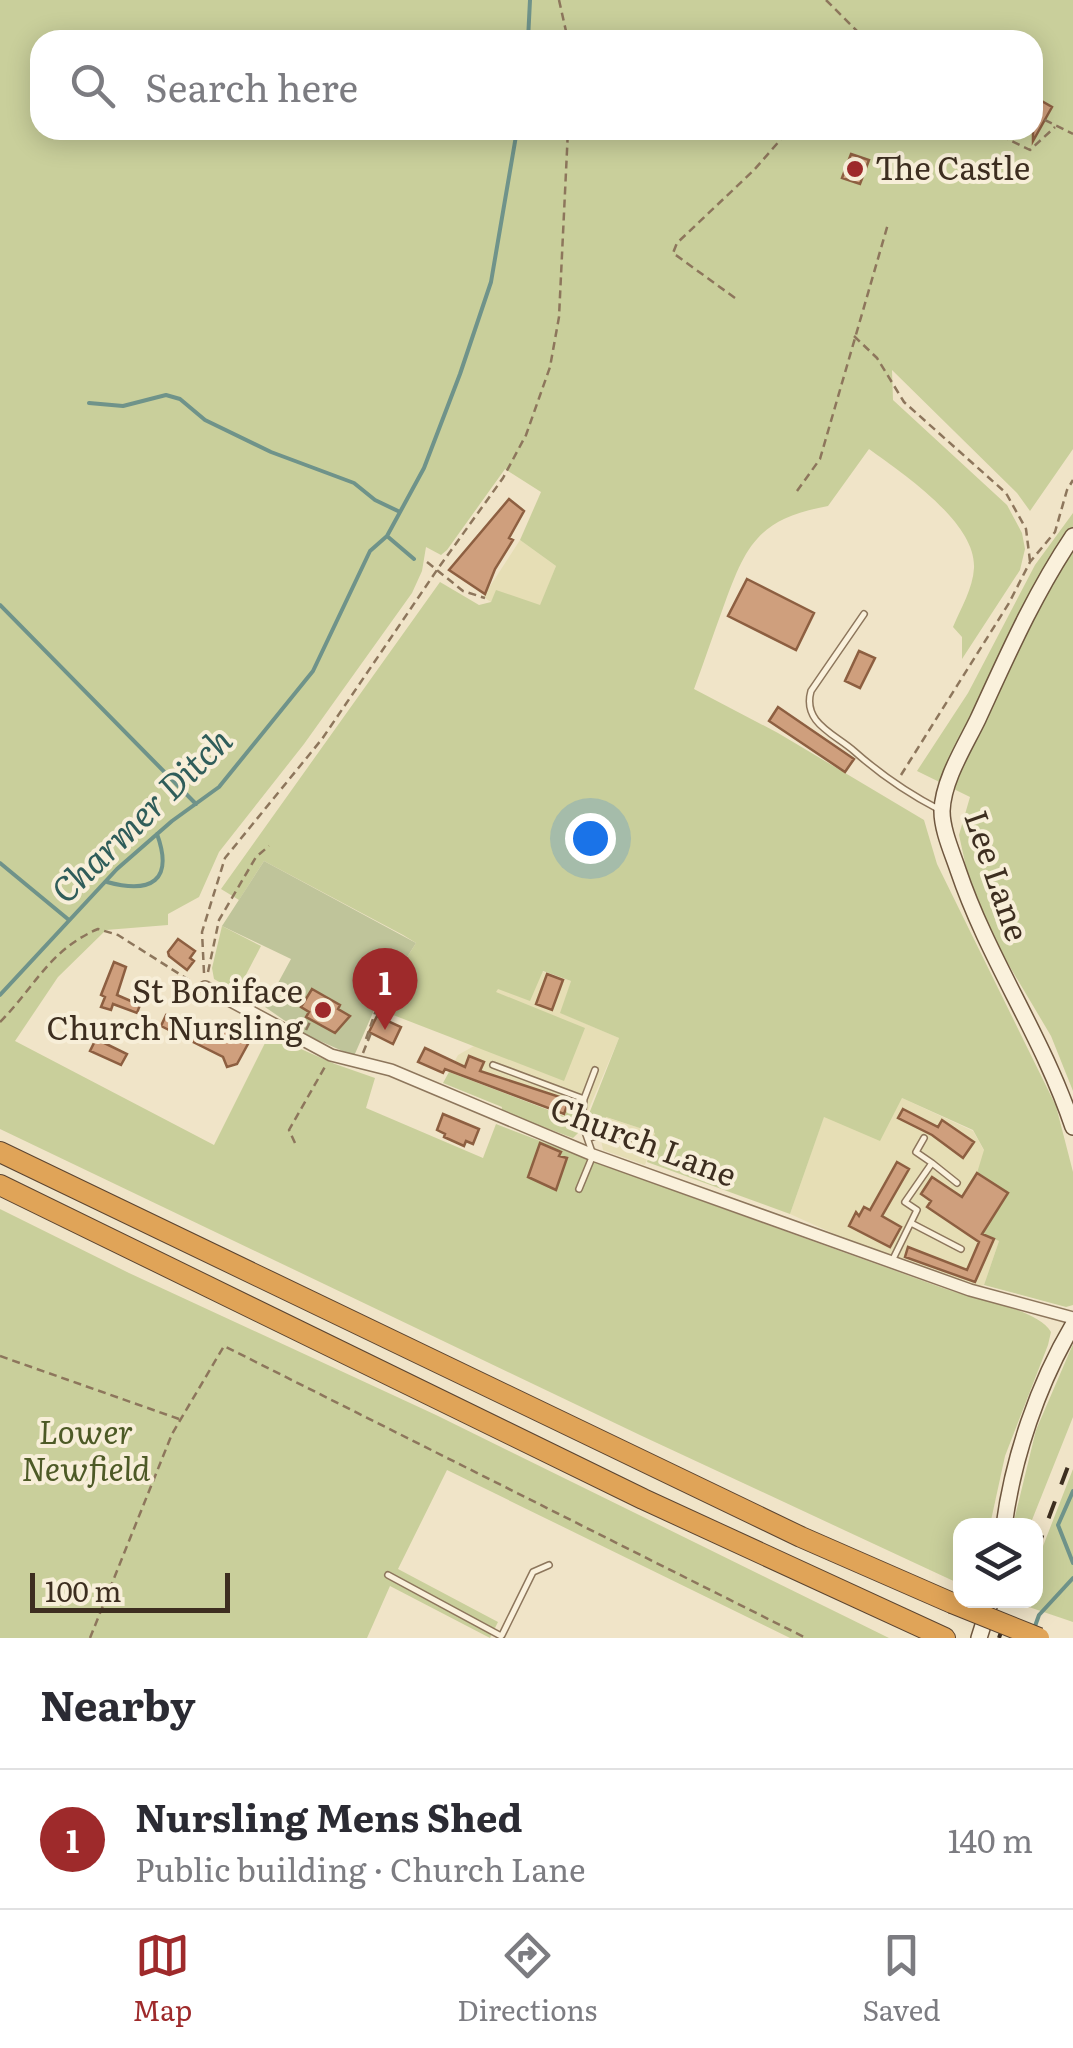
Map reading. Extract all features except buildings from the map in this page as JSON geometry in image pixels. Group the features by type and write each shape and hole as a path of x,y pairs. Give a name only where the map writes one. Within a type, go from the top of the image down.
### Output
{"highway":[{"path":"0,1152 801,1537 1040,1638"},
{"path":"0,1185 607,1482 942,1637"}],"street":[{"name":"Lee Lane","path":"1073,536 1045,578 1002,668 962,753 942,811 967,897 1057,1079 1073,1127"},
{"name":"Church Lane","path":"205,987 332,1055 392,1070 594,1155 970,1290 1073,1322"},
{"path":"1006,1518 1031,1420 1073,1322"},
{"path":"978,1638 988,1608"}],"lane":[{"path":"864,614 810,692 808,703 816,721 829,734 894,785 942,811"},
{"path":"492,1065 584,1099"},
{"path":"579,1190 594,1155 582,1123 584,1099 596,1070"},
{"path":"590,1138 608,1132 630,1138"},
{"path":"924,1138 916,1152 957,1183"},
{"path":"892,1262 917,1210 905,1202 932,1163"},
{"path":"910,1223 961,1249"},
{"path":"388,1574 501,1637 534,1572 549,1565"}],"path":[{"path":"559,0 566,30"},
{"path":"826,0 856,30"},
{"path":"1043,119 1073,134"},
{"path":"1043,138 1056,126"},
{"path":"269,846 256,857 219,920 205,978 202,932 225,858 322,738 503,478 526,435 556,334 567,140"},
{"path":"735,298 673,253 677,243 780,140"},
{"path":"1010,140 1030,150 1041,140"},
{"path":"798,491 820,460 888,224"},
{"path":"854,336 878,358 904,402 1006,493 1026,528 1030,562"},
{"path":"894,785 1009,603 1030,562 1055,532 1073,480"},
{"path":"427,562 462,591 485,598"},
{"path":"0,1022 41,970 74,940 98,929 118,936 188,981 205,987"},
{"path":"359,1063 375,1013 385,1014"},
{"path":"366,1040 371,1034"},
{"path":"295,1142 288,1130 332,1055"},
{"path":"90,1638 180,1419 224,1346 806,1638"},
{"path":"0,1356 180,1419"}],"shaded area":[{"path":"520,540 556,566 540,606 497,591 491,602 483,597"},
{"path":"541,971 571,981 561,1013 619,1038 579,1132 578,1118 449,1072 458,1055 474,1046 497,988"},
{"path":"902,1098 973,1131 1008,1193 983,1233 999,1241 984,1285 979,1287 870,1250 790,1214 824,1116"},
{"path":"605,1117 656,1133 645,1165 603,1150 599,1130"}],"green space":[{"path":"0,0 1073,0 1073,449 1030,511 1017,493 892,370 893,400 1007,505 1022,533 1025,549 1020,570 962,659 962,637 953,627 971,583 971,551 951,517 935,501 869,449 828,506 785,518 770,527 748,551 731,586 694,689 778,733 924,820 937,864 1056,1106 1073,1172 1073,1305 1066,1307 984,1285 999,1241 983,1234 1008,1193 977,1173 984,1150 973,1130 902,1098 880,1141 824,1117 790,1214 647,1162 655,1133 606,1117 599,1130 585,1124 619,1038 560,1013 571,981 543,971 530,1001 498,989 496,992 585,1028 564,1081 375,1008 416,943 403,935 264,861 239,900 221,889 440,582 479,605 491,602 496,590 540,605 556,566 520,540 541,492 505,469 447,550 441,555 426,547 422,571 412,593 304,744 219,852 199,897 168,914 168,925 106,930 58,977 15,1041 214,1145 269,1035 375,1078 366,1108 483,1158 496,1124 940,1287 1032,1316 1051,1332 1048,1345 1005,1456 992,1518 953,1518 953,1581 0,1129"},
{"path":"1073,513 1073,1091 1051,1036 997,945 968,876 959,835 970,797 917,771 968,693 1035,565"},
{"path":"264,861 416,943 375,1008 354,1056 304,1034 265,1007 291,959 222,926"},
{"path":"222,926 261,946 237,992 214,979 212,968"},
{"path":"449,1072 564,1116 568,1109 572,1110 578,1118 579,1132 573,1138 501,1111 502,1107 443,1083"},
{"name":"Lower Newfield","path":"0,1209 436,1415 889,1638 790,1638 447,1470 398,1569 498,1622 490,1638 390,1586 367,1638 0,1638"},
{"path":"1073,1344 1073,1417 1033,1518 1015,1518 1036,1430"},
{"path":"1073,1469 1073,1622 1032,1608 1043,1608 1043,1546"}],"waterway":[{"name":"Charmer Ditch","path":"528,30 530,0"},
{"name":"Charmer Ditch","path":"0,995 117,869 219,787 313,671 370,551 387,536 424,468 460,374 491,282 515,140"},
{"name":"Charmer Ditch","path":"89,403 123,406 166,395 180,399 205,420 271,452 354,483 375,500 400,512"},
{"path":"387,536 414,559"},
{"path":"0,605 196,804"},
{"path":"107,882 136,886 155,880 163,863 157,834"},
{"path":"0,863 69,920"},
{"path":"1073,1491 1058,1525 1073,1563"},
{"path":"1034,1629 1039,1615 1073,1578"}],"railway":[{"path":"1043,1533 1073,1453"},
{"path":"999,1638 1009,1608"}],"place":[{"name":"The Castle","path":"855,169"},
{"name":"St Boniface Church Nursling","path":"323,1010"},
{"name":"Nursling Mens Shed","path":"385,1030"}]}
